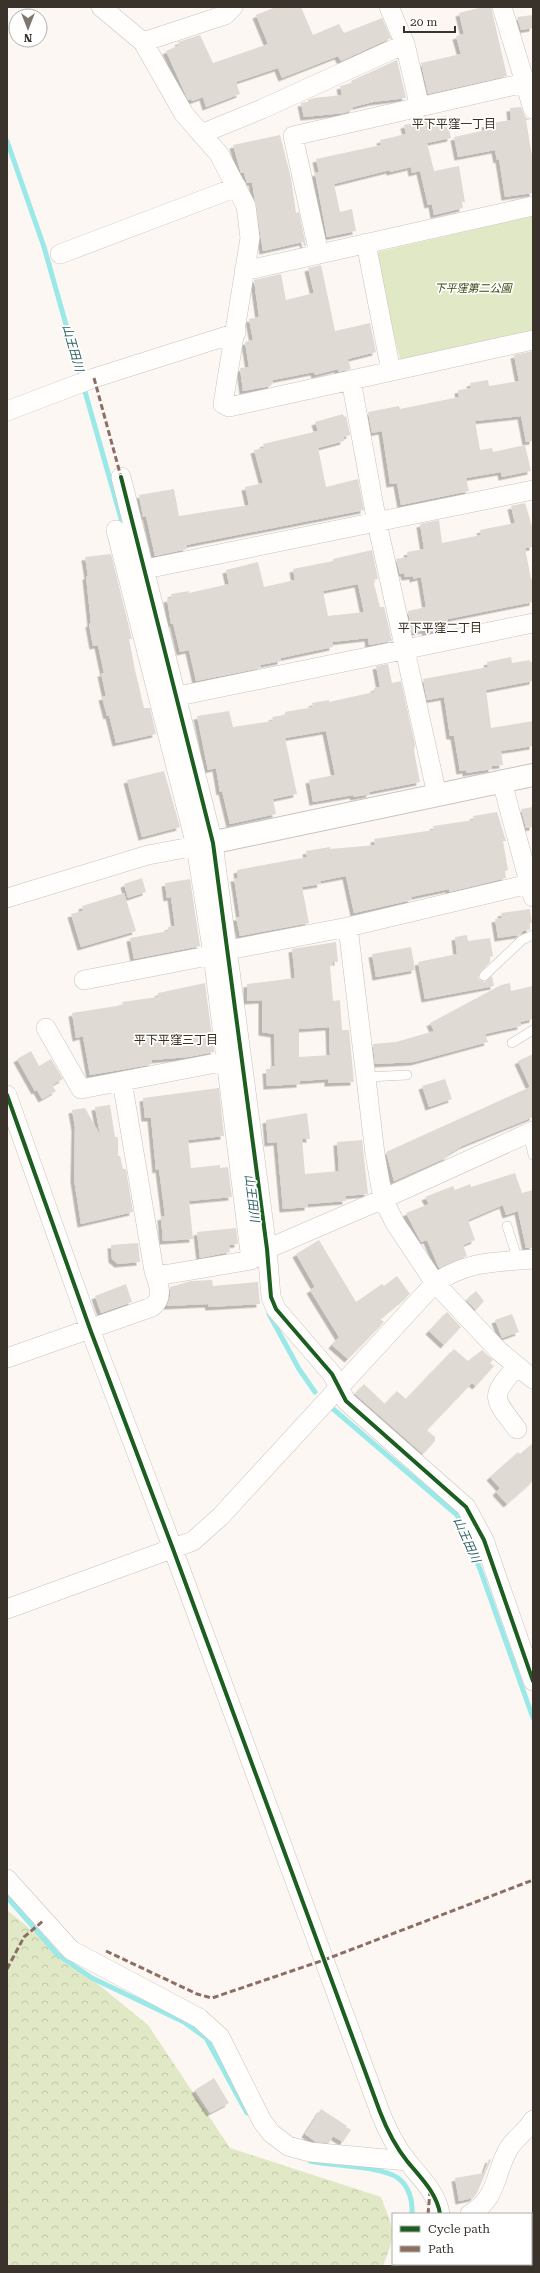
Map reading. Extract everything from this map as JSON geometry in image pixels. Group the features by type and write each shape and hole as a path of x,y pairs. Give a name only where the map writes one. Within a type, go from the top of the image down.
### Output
{"street":[{"path":"101,7 143,42 184,114 219,154 246,206 250,238 236,333 223,404 229,408 533,340"},
{"path":"143,42 225,15 232,7"},
{"path":"389,7 405,44 420,108"},
{"path":"502,7 529,82 533,109"},
{"path":"201,134 262,109 405,44"},
{"path":"319,254 293,136 529,82"},
{"path":"60,254 237,187"},
{"path":"244,271 533,206"},
{"path":"366,243 391,371"},
{"path":"7,410 83,383 236,333"},
{"path":"351,380 377,523 437,795"},
{"path":"120,477 135,571 205,844 221,953 233,1059 251,1260"},
{"path":"135,571 377,523 533,490"},
{"path":"116,530 135,571"},
{"path":"167,698 533,623"},
{"path":"7,898 148,855 533,776"},
{"path":"84,980 531,891 502,782"},
{"path":"348,927 366,1078 383,1199 398,1230 435,1283 499,1351 533,1379"},
{"path":"46,1028 81,1089 233,1059"},
{"path":"233,1059 267,1249 271,1297 276,1309 340,1386 346,1401 466,1507 484,1540 533,1681"},
{"path":"7,1358 152,1307 158,1302 160,1295 154,1271 122,1081"},
{"path":"7,1095 90,1329 174,1549 375,2099 388,2132 407,2161 426,2184 439,2206 440,2213"},
{"path":"154,1271 163,1275 251,1260 267,1249 383,1199 531,1132"},
{"path":"7,1609 193,1541 220,1517 435,1283 451,1272 475,1264 526,1259"},
{"path":"517,1366 503,1382 496,1395 496,1402 517,1429"},
{"path":"7,1879 71,1950 199,2018 220,2037 262,2121 279,2139 295,2149 310,2152 407,2161"},
{"path":"471,2213 485,2203 493,2192 509,2148 533,2120"}],"lane":[{"path":"484,976 522,940 533,935"},
{"path":"512,1043 533,1030"},
{"path":"366,1078 407,1075"},
{"path":"531,1132 533,1155"},
{"path":"507,1226 526,1259"}],"green space":[{"name":"下平窪第二公園","path":"533,216 533,333 401,362 373,253"},
{"path":"7,1910 148,2025 230,2148 381,2197 389,2218 392,2232 392,2238 383,2266 7,2266"}],"building":[{"path":"276,7 301,7 313,35 339,24 344,33 382,18 391,38 341,61 338,56 282,78 278,68 236,82 240,94 206,107 203,97 192,101 191,99 188,100 166,51 180,45 178,42 200,35 213,63 268,44 256,15"},
{"path":"482,7 491,7 507,76 428,94 421,63 461,54 456,36 464,34 459,13"},
{"path":"533,15 533,28 521,30 517,17"},
{"path":"397,60 406,98 373,102 353,107 353,109 344,113 304,117 301,103 308,102 308,100 314,98 342,95 340,86 352,83 351,81"},
{"path":"521,107 525,117 530,120 526,120 533,162 533,193 505,197 499,159 497,160 495,150 458,157 454,137 486,130 485,124 511,120 510,108"},
{"path":"446,116 451,138 427,143 434,171 459,166 465,202 462,202 463,208 434,215 432,204 428,205 420,171 412,173 411,167 390,172 390,170 334,184 340,212 352,209 356,231 327,237 315,173 319,172 316,159 381,145 380,140 406,134 404,125"},
{"path":"280,135 291,178 296,213 299,212 306,246 304,246 303,242 263,251 252,182 247,183 244,173 241,173 233,145"},
{"path":"321,265 335,331 370,323 376,352 348,359 351,369 338,372 338,369 315,375 314,372 273,380 271,386 243,391 240,368 249,367 245,342 253,340 249,319 259,317 254,280 281,274 286,300 314,293 308,268"},
{"path":"533,351 533,441 526,442 521,416 475,421 480,450 492,448 493,452 525,445 531,471 502,477 501,472 466,478 469,491 401,505 397,483 390,484 382,431 372,433 368,412 399,406 400,409 459,397 458,390 471,388 470,383 488,380 489,386 519,381 514,355"},
{"path":"343,414 344,417 346,416 350,435 343,437 344,441 318,448 326,487 358,479 364,510 186,545 187,549 155,556 146,516 143,517 139,495 174,489 179,516 249,505 245,487 263,483 254,450 264,448 263,444 318,431 315,422"},
{"path":"525,503 533,530 533,547 525,548 531,579 533,579 533,602 448,619 448,628 426,633 425,630 412,633 408,611 426,607 421,577 413,579 413,576 405,577 404,573 400,574 396,559 408,557 407,552 424,549 420,524 439,520 442,543 481,535 480,530 515,523 511,506"},
{"path":"372,550 378,579 373,580 380,607 384,607 392,641 369,645 368,638 332,642 333,647 281,658 281,661 260,665 261,668 196,681 189,650 180,652 173,623 171,624 167,599 172,598 171,594 189,591 189,593 229,584 226,570 258,562 264,587 295,580 293,569 333,561 333,559","holes":["358,584 364,612 328,616 323,591"]},
{"path":"111,554 132,639 129,639 144,708 150,708 156,734 116,743 109,715 107,716 102,697 106,696 101,673 104,673 98,645 93,646 89,624 91,623 86,576 88,576 85,557"},
{"path":"511,657 512,663 530,660 530,662 533,662 533,681 486,690 491,728 533,721 533,746 501,751 503,765 492,766 492,769 466,773 466,770 460,771 454,736 450,736 444,697 427,700 423,679 488,667 487,662"},
{"path":"388,664 392,683 401,681 415,745 414,751 420,782 369,792 370,794 354,797 353,795 313,802 309,780 335,775 326,731 285,738 297,794 273,799 276,814 230,824 222,791 220,792 216,768 208,770 197,716 229,711 233,727 273,721 272,717 285,715 285,712 313,707 312,703 329,700 329,702 374,692 374,688 380,687 376,666"},
{"path":"164,771 180,827 142,837 127,780"},
{"path":"533,807 533,827 526,828 521,809"},
{"path":"497,812 506,841 503,841 508,870 505,871 506,878 449,892 449,889 411,897 412,900 354,913 346,876 320,881 321,884 302,887 309,923 240,936 236,917 240,917 234,878 238,878 237,870 307,857 306,851 330,847 330,849 375,845 374,839 434,830 433,826 474,820 473,816"},
{"path":"142,878 146,892 128,898 124,884"},
{"path":"190,879 200,946 134,959 130,938 168,931 168,927 175,926 171,897 167,898 165,883"},
{"path":"124,893 136,931 81,947 71,914 83,911 82,906"},
{"path":"530,909 532,923 530,923 530,930 523,931 519,935 498,938 495,919 502,918 501,913"},
{"path":"467,935 468,941 490,938 493,956 490,957 490,962 480,972 478,977 480,980 485,982 492,976 494,986 425,999 418,962 457,954 455,937"},
{"path":"336,942 338,962 333,962 333,966 330,966 333,1001 340,1000 342,1030 349,1030 354,1082 328,1083 328,1079 300,1081 300,1084 267,1086 266,1070 270,1070 270,1066 275,1066 274,1034 262,1032 262,1000 247,1001 247,984 295,978 292,949","holes":["329,1027 330,1055 299,1057 299,1029"]},
{"path":"411,947 415,970 376,977 372,954"},
{"path":"205,983 214,1052 188,1057 152,1060 152,1063 149,1065 90,1075 83,1036 76,1038 72,1013 123,1005 122,1002 158,997 158,993"},
{"path":"510,983 511,991 533,986 533,1019 520,1022 521,1026 485,1034 488,1042 414,1062 375,1064 373,1044 396,1042 434,1031 430,1023 501,985"},
{"path":"31,1051 39,1066 51,1059 63,1079 52,1085 56,1091 42,1099 37,1090 35,1091 17,1059"},
{"path":"533,1054 533,1117 462,1146 447,1155 448,1157 394,1181 386,1152 530,1087 518,1061"},
{"path":"445,1079 452,1099 429,1107 422,1086"},
{"path":"219,1088 224,1136 188,1140 191,1168 220,1165 220,1168 228,1167 232,1197 189,1201 193,1239 163,1241 161,1217 165,1216 159,1169 156,1170 151,1118 145,1118 143,1098"},
{"path":"110,1105 115,1137 118,1137 118,1156 120,1156 123,1169 126,1169 133,1212 81,1224 74,1179 75,1127 72,1110 85,1108 100,1135 95,1107"},
{"path":"307,1113 310,1139 302,1139 305,1174 339,1171 337,1142 362,1140 368,1194 345,1196 346,1201 308,1204 308,1207 283,1209 277,1142 268,1143 266,1120"},
{"path":"515,1173 522,1193 533,1190 533,1248 526,1248 518,1211 506,1215 503,1205 468,1220 475,1240 463,1245 467,1256 439,1268 427,1240 421,1242 406,1213 429,1204 425,1197 453,1186 455,1190 470,1184 471,1187"},
{"path":"236,1228 238,1244 229,1245 230,1252 200,1258 197,1232"},
{"path":"319,1240 356,1302 382,1284 384,1286 397,1276 410,1294 380,1319 384,1322 348,1359 332,1345 339,1337 310,1290 315,1287 296,1254"},
{"path":"138,1243 140,1262 118,1264 112,1259 111,1245"},
{"path":"212,1280 213,1286 258,1282 260,1304 209,1307 208,1304 167,1306 170,1297 170,1287 191,1281"},
{"path":"126,1284 132,1302 101,1313 95,1296"},
{"path":"476,1291 484,1301 476,1310 466,1300"},
{"path":"447,1312 461,1327 444,1345 429,1331"},
{"path":"512,1314 519,1332 502,1338 495,1320"},
{"path":"454,1349 468,1361 482,1350 493,1360 490,1363 494,1366 476,1386 472,1383 427,1430 435,1437 435,1441 423,1454 355,1394 364,1384 385,1404 397,1391 406,1399"},
{"path":"533,1443 533,1481 507,1504 496,1492 500,1488 490,1477 518,1452 520,1454"},
{"path":"214,2078 229,2103 210,2113 195,2090"},
{"path":"321,2109 351,2130 343,2142 333,2136 329,2143 316,2142 305,2134"},
{"path":"489,2159 491,2160 477,2193 473,2198 459,2201 455,2178 484,2173"}],"waterway":[{"name":"山王田川","path":"7,141 44,247 124,529"},
{"name":"山王田川","path":"269,1314 299,1369 315,1392"},
{"name":"山王田川","path":"332,1408 457,1515 480,1569 533,1718"},
{"path":"7,1897 58,1955 92,1978 184,2022 206,2038 247,2113"},
{"path":"310,2161 380,2171 398,2178 408,2189 412,2204 412,2213"}],"marked path":[{"path":"94,378 121,477"},
{"path":"106,1951 197,1994 212,1998 324,1960 533,1880"},
{"path":"7,1969 24,1937 43,1921"},
{"path":"428,2213 430,2192"}],"cycle path":[{"path":"121,477 213,843 267,1249 271,1297 276,1309 332,1374 346,1401 466,1507 484,1540 533,1681"},
{"path":"7,1095 90,1329 173,1549 380,2112 388,2131 399,2150 432,2192 440,2213"}],"district":[{"name":"平下平窪一丁目","path":"454,124"},
{"name":"平下平窪二丁目","path":"440,628"},
{"name":"平下平窪三丁目","path":"176,1040"}]}
